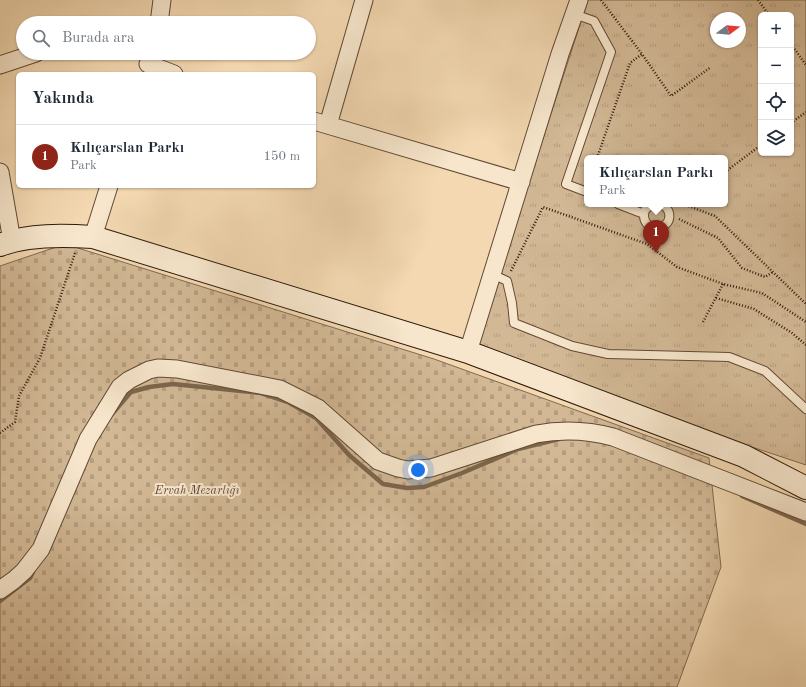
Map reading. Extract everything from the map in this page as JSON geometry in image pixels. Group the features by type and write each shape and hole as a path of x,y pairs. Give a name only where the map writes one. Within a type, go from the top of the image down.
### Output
{"main road":[{"path":"6,243 66,235 93,237 468,352 744,456 806,488"}],"street":[{"path":"160,16 162,0"},
{"path":"364,0 321,123 521,182"},
{"path":"468,352 499,278 521,182 577,7"},
{"path":"0,65 16,60"},
{"path":"148,64 169,72"},
{"path":"0,172 6,243"},
{"path":"93,237 108,188"},
{"path":"0,590 24,571 41,548 88,439 120,387 138,374 158,368 177,369 280,389 318,408 378,461 398,468 414,470 431,468 536,434 550,431 580,431 613,437 806,512"}],"lane":[{"path":"577,7 594,21 611,52 566,184 584,191"},
{"path":"626,207 644,214"},
{"path":"648,207 644,214 644,218 648,225 656,228 664,226 669,216 665,207"},
{"path":"499,278 512,303 514,323 572,346 608,354 729,357 765,371 806,409"}],"path":[{"path":"601,0 642,54 671,96 711,67"},
{"path":"758,0 767,12"},
{"path":"794,48 806,65"},
{"path":"598,155 630,63 642,54"},
{"path":"794,121 806,112"},
{"path":"728,170 758,147"},
{"path":"499,278 543,207 647,244 677,267 723,284 762,293 806,322"},
{"path":"691,207 715,216 806,304"},
{"path":"669,216 686,222 718,238 742,268 765,277 773,272"},
{"path":"0,433 15,422 19,396 40,358 77,248 66,235"},
{"path":"703,322 723,284"},
{"path":"716,298 754,309 792,333 806,344"}],"green space":[{"path":"588,0 806,0 806,465 473,354"},
{"name":"Ervah Mezarlığı","path":"65,244 434,359 709,458 721,567 677,687 0,687 0,266"}],"waterway":[{"path":"112,414 131,392 149,387 173,384 261,393 288,402 316,418 349,455 383,484 407,488 424,487 462,473 518,449 559,439"},
{"path":"742,496 806,524"},
{"path":"0,601 30,578 33,572"}],"place":[{"name":"Kılıçarslan Parkı","path":"656,253"}]}
